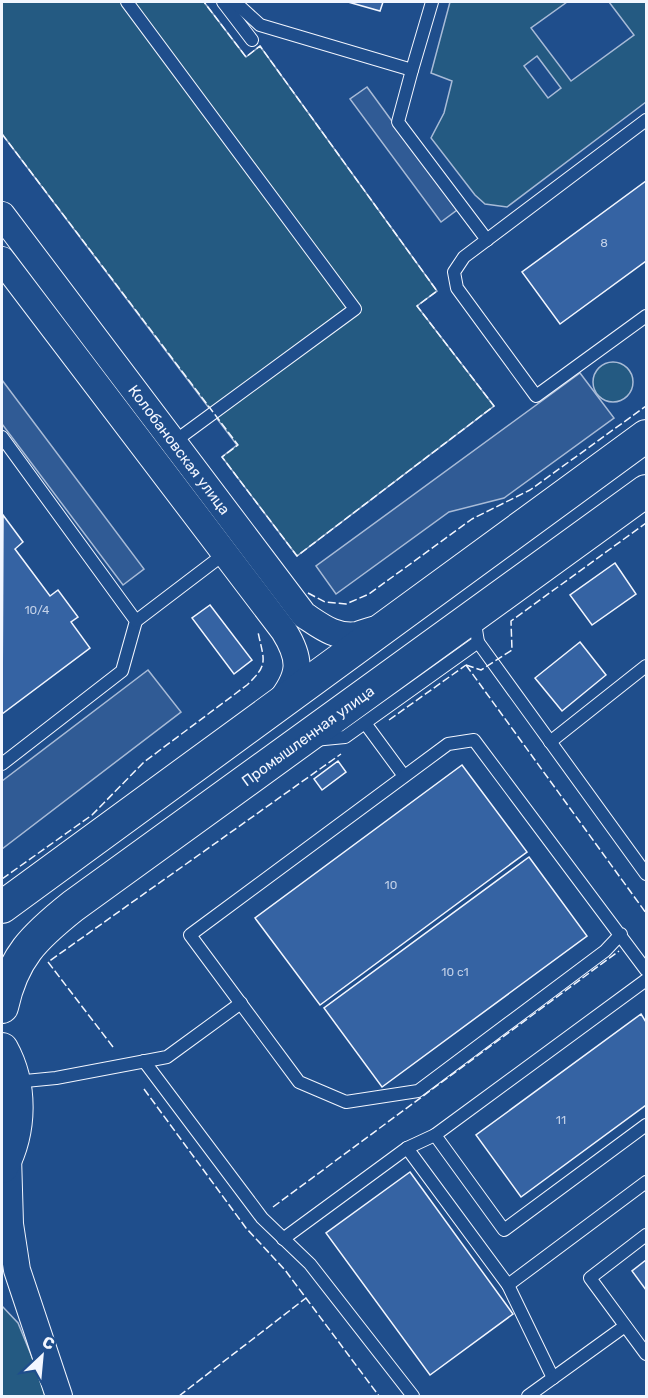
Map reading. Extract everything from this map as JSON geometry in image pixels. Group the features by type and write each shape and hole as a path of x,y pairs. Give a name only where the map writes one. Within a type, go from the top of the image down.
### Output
{"street":[{"name":"Колобановская улица","path":"2,215 304,615 331,632 348,635 386,628"},
{"name":"Колобановская улица","path":"2,260 284,631 296,650 295,675 292,684 274,710"},
{"path":"2,907 646,436"},
{"name":"Промышленная улица","path":"2,1007 15,966 39,933 301,741 476,629 646,491"},
{"path":"2,1049 14,1082 17,1107 15,1132 4,1162 10,1224 9,1267 59,1396"}],"lane":[{"path":"127,2 355,309 152,458"},
{"path":"432,2 398,122 487,240"},
{"path":"230,4 260,25 412,70"},
{"path":"230,4 252,40"},
{"path":"646,120 464,257 454,272 457,288 536,396 646,316"},
{"path":"2,438 136,621"},
{"path":"2,764 122,671 136,621 245,538"},
{"path":"301,741 345,737 365,723 476,629 550,742 646,874"},
{"path":"550,742 646,666"},
{"path":"365,723 404,776"},
{"path":"621,934 604,951 418,1091 346,1102 299,1082 190,935 448,744 474,740 621,934 646,970"},
{"path":"283,1239 407,1148 435,1135 646,980"},
{"path":"14,1082 56,1078 167,1057 241,1003"},
{"path":"144,1061 262,1218 310,1264 413,1396"},
{"path":"435,1135 504,1230 646,1125"},
{"path":"407,1148 508,1285 554,1378"},
{"path":"508,1285 646,1182"},
{"path":"646,1235 590,1278 646,1354"},
{"path":"528,1396 625,1326"}],"shaded area":[{"path":"2,2 204,2 246,57 260,46 437,291 417,306 494,406 297,556 222,457 237,445 2,134"},
{"path":"450,2 567,2 531,28 571,81 634,35 609,2 646,2 646,102 507,207 485,204 475,195 431,138 444,113 452,81 431,73","holes":["537,56 561,88 548,98 524,66"]},
{"path":"367,87 457,210 441,222 350,99"},
{"path":"613,362 627,368 633,382 627,396 613,402 599,396 593,382 599,368"},
{"path":"580,373 614,418 504,498 449,512 336,594 316,566"},
{"path":"2,380 144,569 123,585 2,424"},
{"path":"148,670 181,712 2,849 2,781"},
{"path":"2,1306 18,1323 39,1374 45,1396 2,1396"}],"building":[{"path":"348,2 383,2 380,11"},
{"path":"646,181 646,261 560,324 522,272"},
{"path":"3,515 23,542 15,549 50,596 58,590 78,617 71,622 90,648 2,714"},
{"path":"615,563 636,594 592,625 570,595"},
{"path":"210,605 252,660 234,674 192,618"},
{"path":"580,642 606,675 562,711 535,678"},
{"path":"338,761 346,772 322,790 314,779"},
{"path":"462,765 527,852 320,1005 255,918"},
{"path":"529,857 587,936 382,1087 324,1008"},
{"path":"641,1014 646,1022 646,1105 521,1197 476,1135"},
{"path":"410,1172 513,1314 430,1375 326,1233"},
{"path":"646,1260 646,1290 632,1271"}],"fence":[{"path":"2,134 238,445 222,457 297,556 494,406 417,306 437,291 260,46 246,57 204,2"},
{"path":"308,593 325,602 346,604 369,594 472,519 530,490 646,406"},
{"path":"466,665 481,670 512,650 511,621 646,523"},
{"path":"2,879 92,815 144,762 247,685 262,667 263,656 258,632"},
{"path":"466,665 646,913"},
{"path":"389,720 466,665"},
{"path":"113,1047 48,962 341,754"},
{"path":"273,1207 619,951"},
{"path":"144,1089 246,1228 285,1270 379,1396"},
{"path":"179,1396 306,1298"}]}
